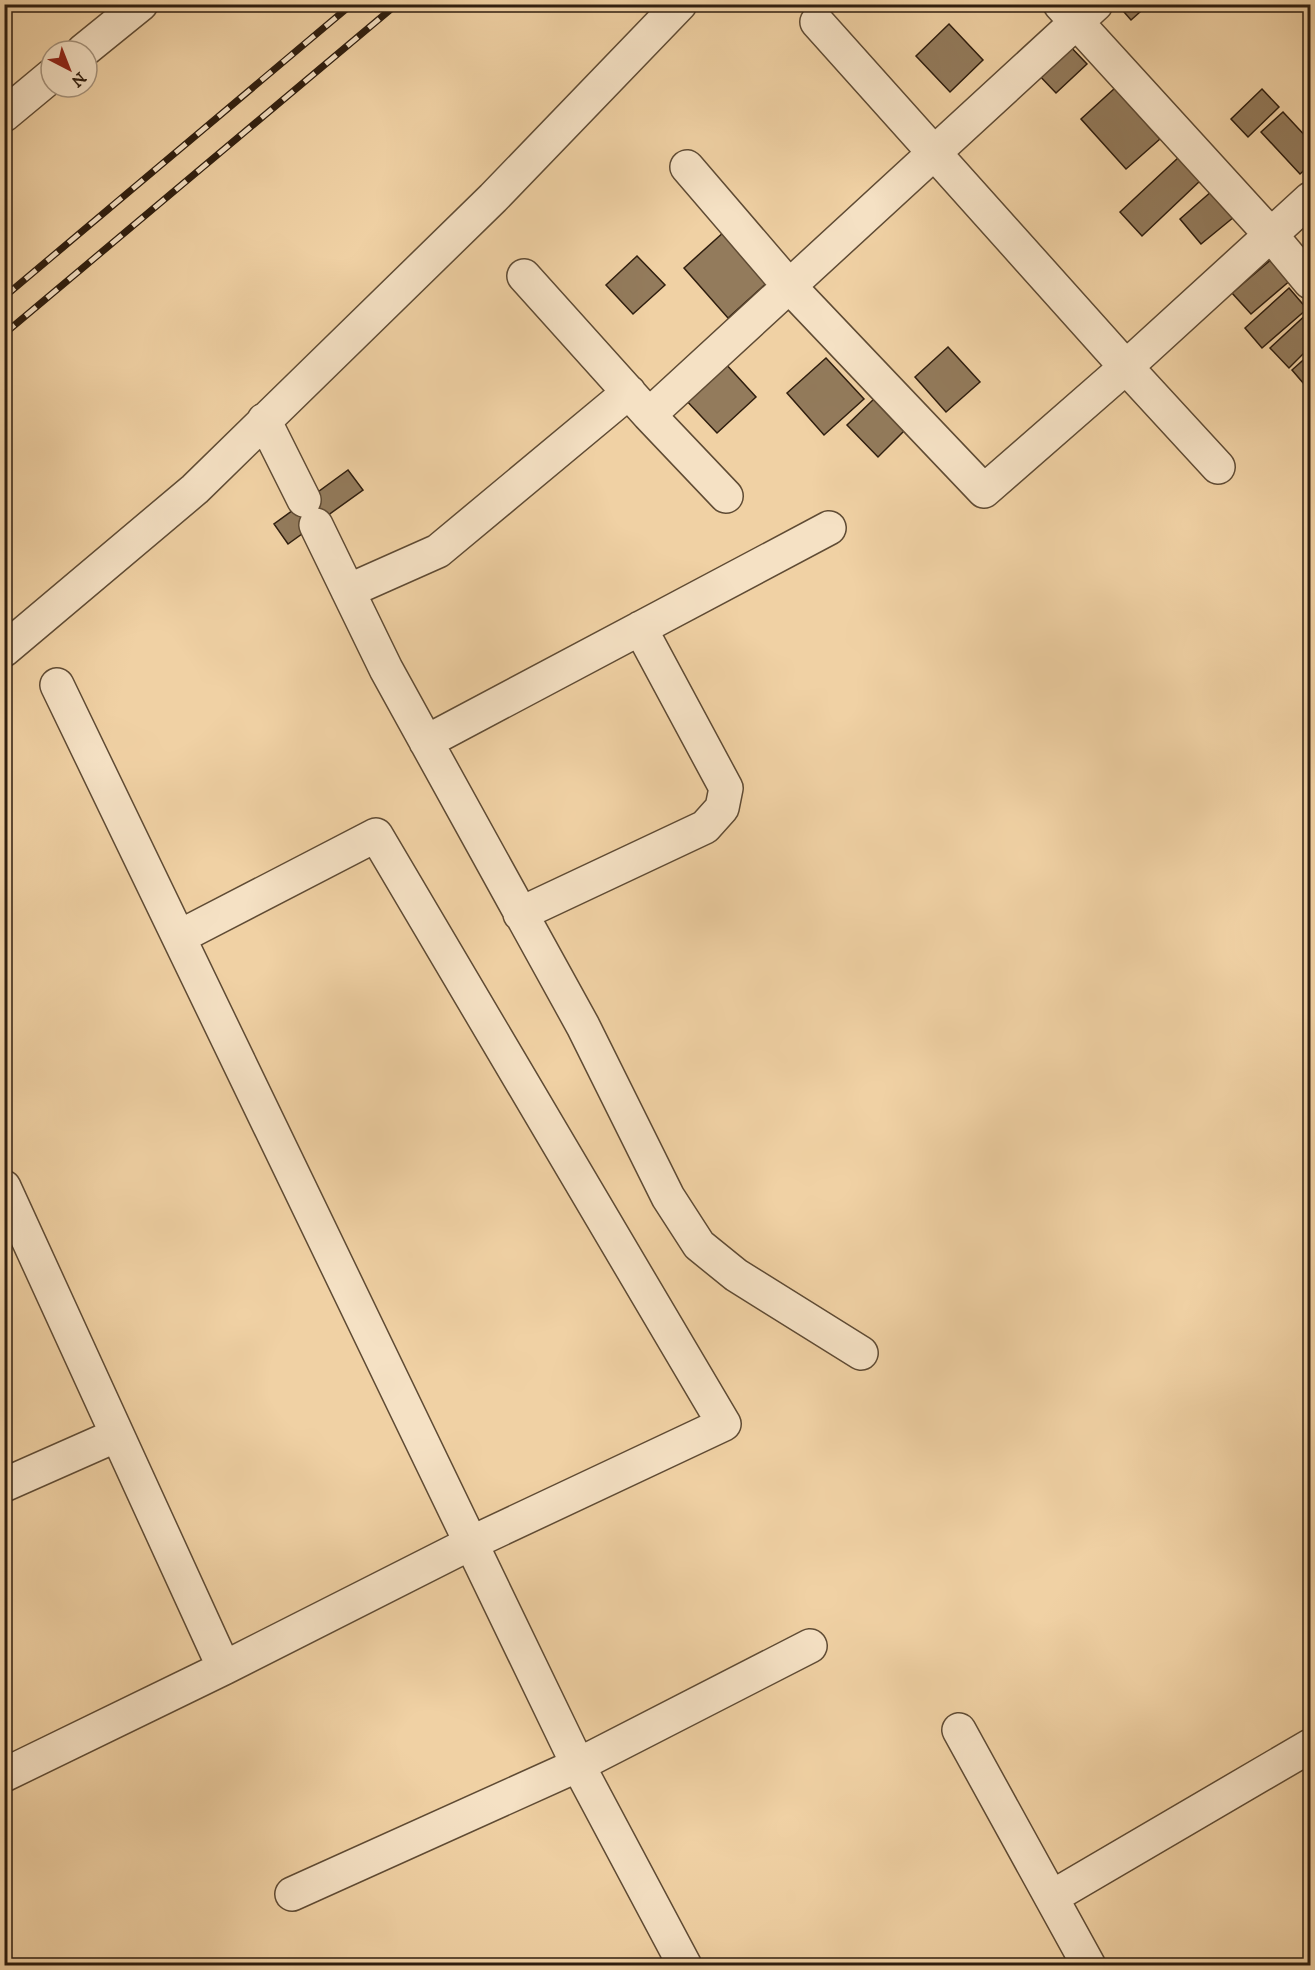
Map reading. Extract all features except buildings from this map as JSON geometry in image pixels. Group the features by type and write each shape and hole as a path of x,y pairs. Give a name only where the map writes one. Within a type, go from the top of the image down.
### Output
{"street":[{"path":"97,39 141,4"},
{"path":"4,650 195,489 493,198 680,4"},
{"path":"348,591 438,551 639,403 790,287 935,153 1078,10 1311,282"},
{"path":"818,22 1218,467"},
{"path":"4,115 39,86"},
{"path":"687,167 790,287 984,491 1126,367 1311,199"},
{"path":"524,276 726,496"},
{"path":"264,420 386,669 583,1026 668,1197 699,1245 736,1275 861,1353"},
{"path":"426,742 829,528"},
{"path":"520,914 705,827 722,808 726,788 640,628"},
{"path":"57,685 578,1765 685,1965"},
{"path":"4,1775 224,1668 471,1543 724,1424 376,835 179,938"},
{"path":"4,1186 224,1668"},
{"path":"4,1485 117,1435"},
{"path":"292,1894 578,1765 810,1647"},
{"path":"959,1730 1089,1965"},
{"path":"1052,1897 1311,1746"}],"railway":[{"path":"4,297 352,4"},
{"path":"4,334 397,4"}]}
